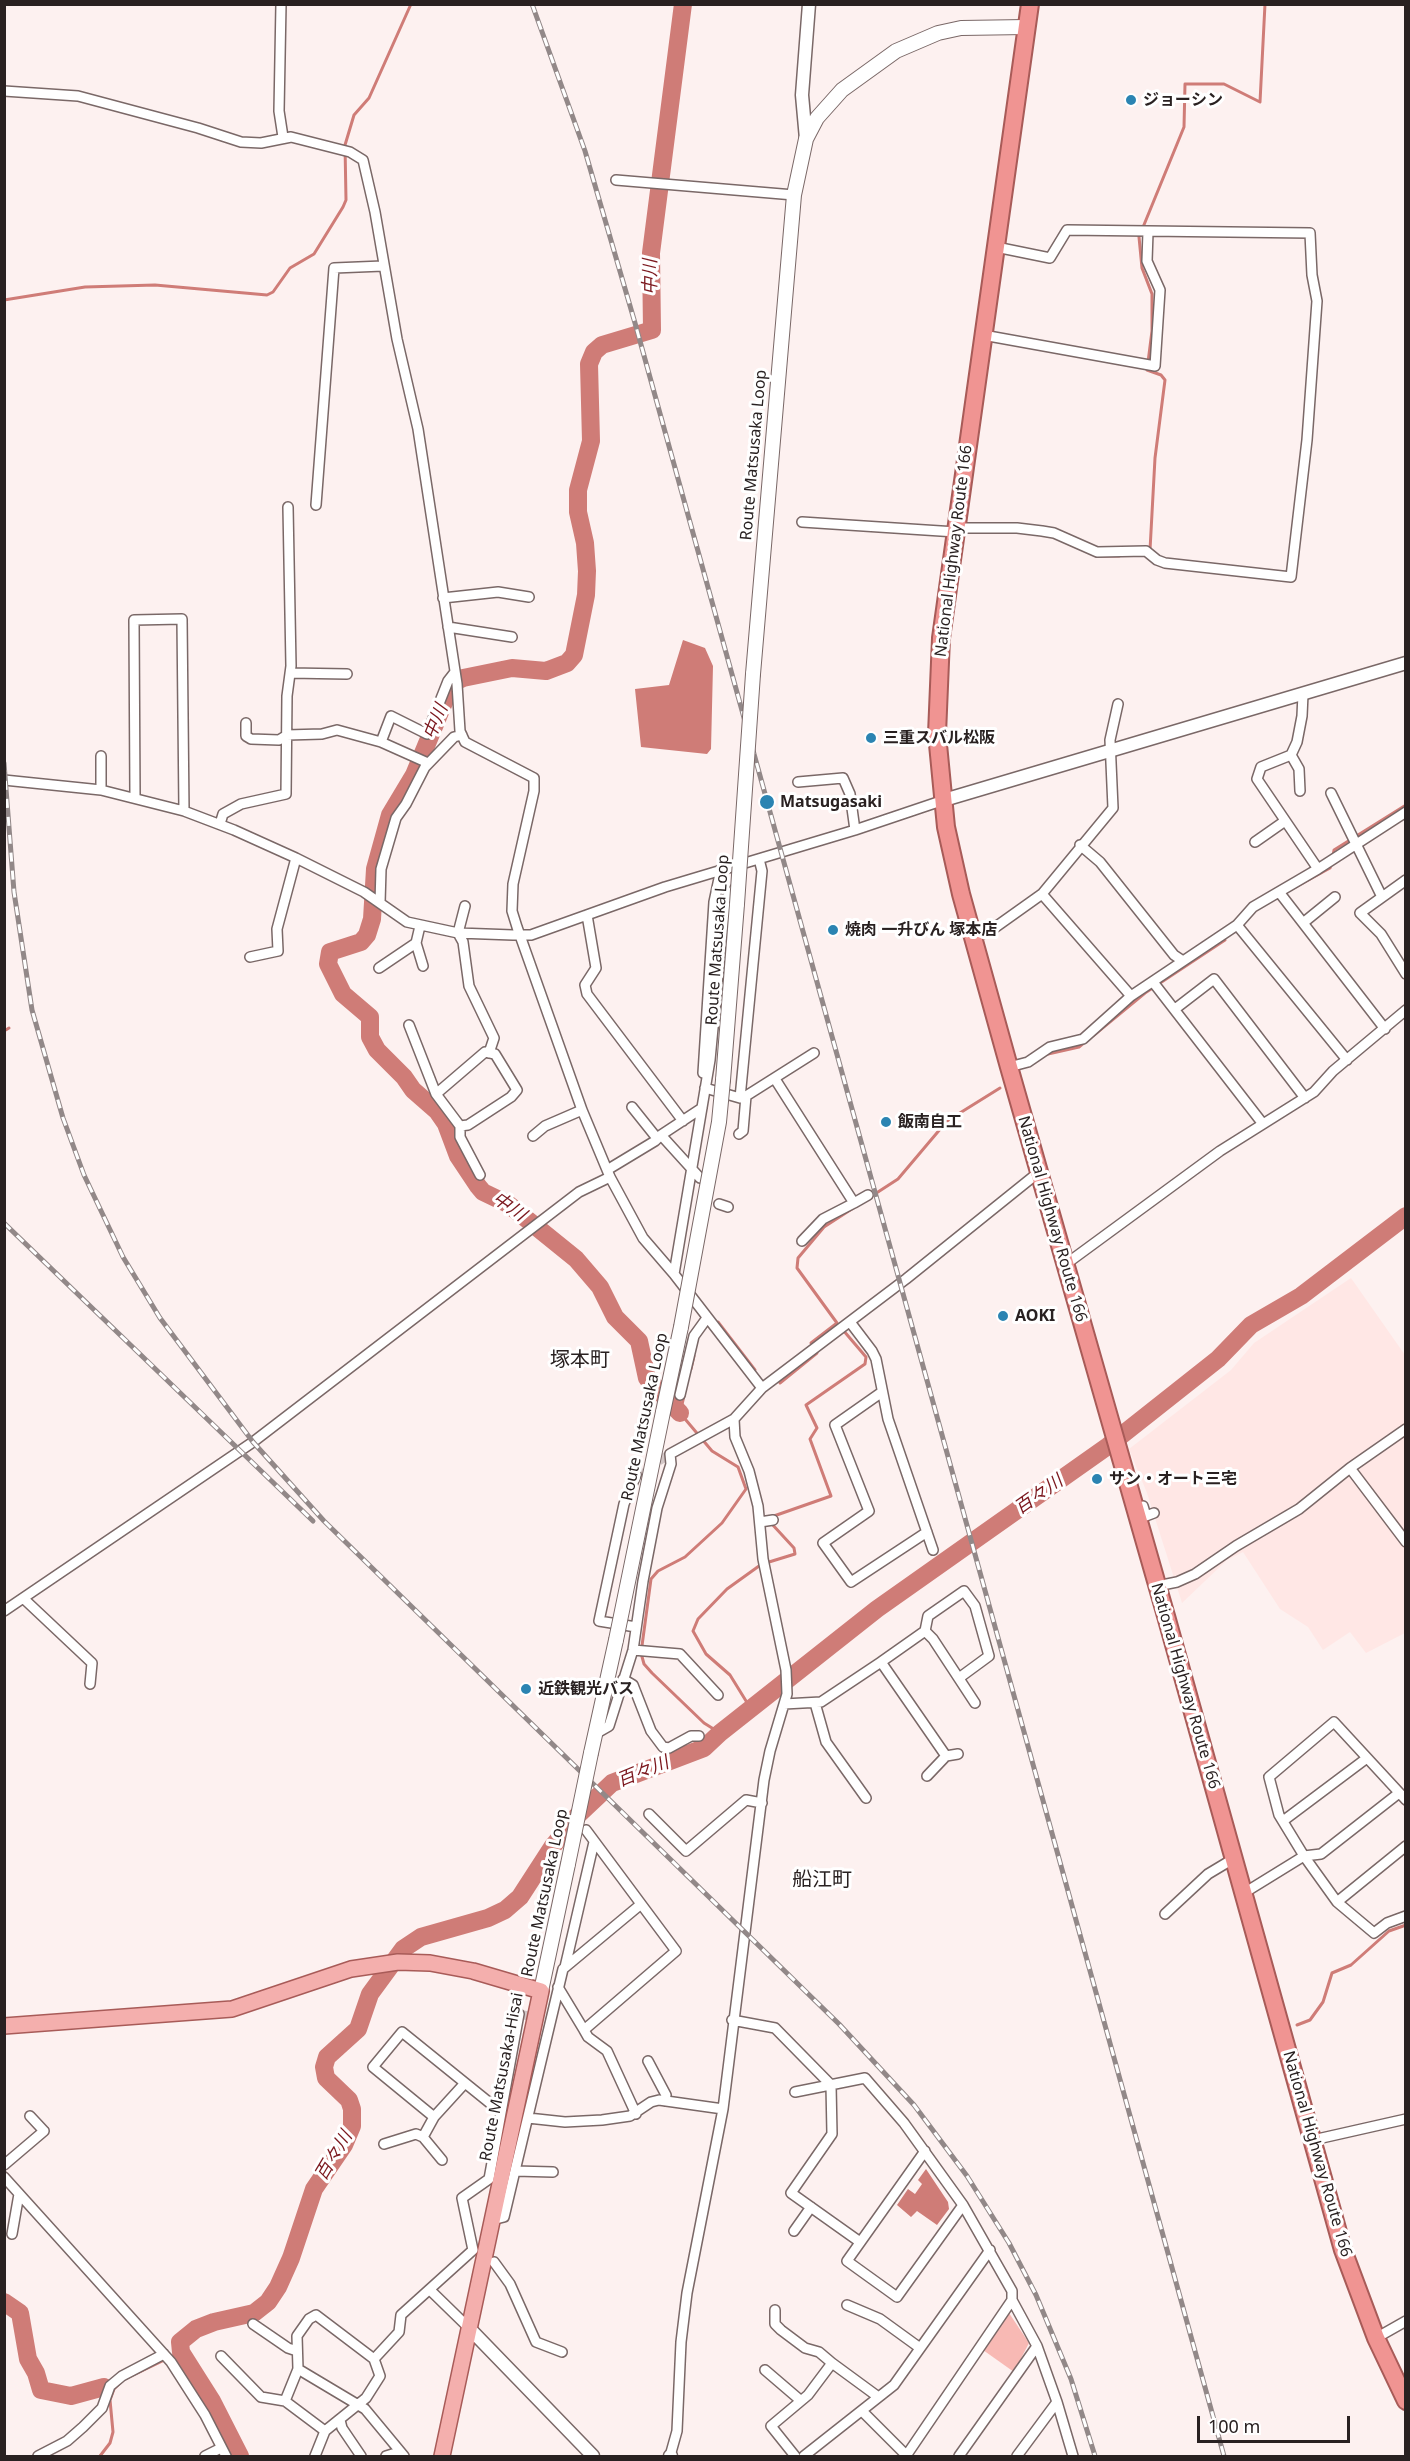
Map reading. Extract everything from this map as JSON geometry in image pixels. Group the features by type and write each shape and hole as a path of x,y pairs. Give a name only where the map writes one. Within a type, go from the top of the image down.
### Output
{"highway":[{"name":"National Highway Route 166","path":"1029,4 941,638 937,734 953,861 1343,2250 1376,2338 1406,2402"}],"main road":[{"name":"Route Matsusaka Loop","path":"541,1991 690,1281 719,1122 739,884 753,674 794,195 806,138 817,117 842,90 896,51 938,33 961,28 1026,27"},
{"name":"Route Matsusaka-Hisai","path":"4,2026 232,2009 311,1981 372,1964 398,1962 430,1963 473,1971 541,1991 442,2457"}],"street":[{"path":"281,4 279,111 283,137"},
{"path":"806,138 803,69 808,4"},
{"path":"4,91 78,96 242,142 261,143 283,137 350,152 363,160 418,429 456,677 462,735 465,742 534,778 534,792 513,884 512,911 582,1110 608,1174 644,1238 762,1388"},
{"path":"616,180 794,195"},
{"path":"802,522 956,530 1042,531 1054,533 1097,552 1150,554 1166,563 1291,577 1307,440 1317,301 1312,275 1310,233 1067,230 1050,258 996,247"},
{"path":"983,335 1155,366 1160,290 1147,261 1147,232"},
{"path":"316,505 333,268 383,266"},
{"path":"220,824 223,814 241,804 286,794 290,673 288,507"},
{"path":"443,598 498,592 529,597"},
{"path":"135,797 134,620 182,619 184,811"},
{"path":"448,627 512,637"},
{"path":"4,780 101,790 184,811 220,824 296,858 364,892 401,918 420,926 458,933 531,935 721,869 855,831 944,800 1406,663"},
{"path":"290,673 347,674"},
{"path":"381,742 391,716 427,734 448,681 456,677"},
{"path":"1303,694 1297,742 1291,755 1261,767 1257,779 1318,869"},
{"path":"973,937 990,931 1042,894 1080,845 1113,808 1111,752 1113,719 1118,704"},
{"path":"246,723 246,736 251,739 279,740 287,735 322,734 337,730 381,742 428,763"},
{"path":"379,901 381,869 396,818 428,763 454,737 462,735"},
{"path":"1291,755 1299,769 1300,791"},
{"path":"101,756 101,790"},
{"path":"798,782 843,778 850,794 855,831"},
{"path":"1331,793 1382,897"},
{"path":"1009,1067 1028,1062 1050,1047 1083,1039 1131,996 1156,985 1183,961 1237,925 1253,907 1318,869 1353,840 1406,812"},
{"path":"1255,842 1285,821"},
{"path":"1080,845 1100,862 1174,955 1183,961"},
{"path":"250,957 278,951 277,929 296,858"},
{"path":"739,1134 743,1131 743,1097 762,871 759,859"},
{"path":"702,1110 714,902 721,869"},
{"path":"1404,968 1381,934 1360,913 1406,880"},
{"path":"674,1274 705,1088 725,900 739,884"},
{"path":"1280,892 1385,1029"},
{"path":"1042,894 1131,996"},
{"path":"1303,923 1335,897"},
{"path":"465,906 458,933 463,942 469,986 494,1038 489,1053"},
{"path":"587,915 596,968 585,985 587,994 683,1121"},
{"path":"1237,925 1244,930 1347,1060"},
{"path":"420,926 416,943 423,966"},
{"path":"379,968 416,943"},
{"path":"1175,1009 1214,979 1305,1098"},
{"path":"1156,985 1263,1124"},
{"path":"1066,1264 1220,1151 1305,1098 1406,1010"},
{"path":"409,1025 436,1094 460,1126 460,1137 480,1175"},
{"path":"436,1094 485,1052 495,1054 517,1090 468,1125 460,1126"},
{"path":"705,1088 743,1097 814,1053"},
{"path":"775,1079 855,1203"},
{"path":"632,1107 699,1178"},
{"path":"533,1136 545,1126 582,1110"},
{"path":"4,1611 262,1435 579,1192 655,1141 658,1136 702,1110"},
{"path":"595,1734 609,1726 623,1679 635,1650 636,1627 657,1508 671,1464 670,1454 734,1419 762,1388 845,1326 1039,1172"},
{"path":"802,1240 823,1219 868,1195"},
{"path":"680,1395 694,1336 707,1318"},
{"path":"845,1326 872,1351 888,1419 933,1550"},
{"path":"882,1392 835,1425 869,1511 823,1543 851,1582 927,1532"},
{"path":"670,2456 677,2431 678,2382 687,2293 723,2109 732,2020 770,1751 787,1690 786,1670 763,1559 767,1521 735,1437 734,1419"},
{"path":"1157,1586 1177,1582 1195,1574 1236,1546 1299,1509 1350,1468 1406,1429"},
{"path":"1350,1468 1406,1542"},
{"path":"1123,1469 1138,1489 1146,1516 1154,1513"},
{"path":"636,1475 624,1504 599,1621 636,1627"},
{"path":"784,1704 815,1703 881,1662 925,1631 928,1616 964,1591 975,1606 989,1656 959,1678"},
{"path":"23,1599 92,1663 90,1684"},
{"path":"925,1631 933,1638 975,1703"},
{"path":"635,1650 680,1654 718,1695"},
{"path":"881,1662 946,1756"},
{"path":"623,1679 633,1685 651,1731 663,1747 669,1748 692,1736 699,1736"},
{"path":"815,1703 826,1742 866,1798"},
{"path":"1244,1893 1304,1856 1321,1854 1402,1796 1334,1722 1269,1777 1283,1821 1304,1856 1337,1902 1374,1933 1387,1923 1406,1916"},
{"path":"927,1776 946,1756 958,1754"},
{"path":"1283,1821 1367,1758"},
{"path":"649,1814 686,1851 746,1800 762,1803"},
{"path":"584,2030 676,1951 586,1830"},
{"path":"492,2220 504,2217 558,1987 566,1967 594,1842"},
{"path":"1337,1902 1406,1846"},
{"path":"1166,1914 1208,1874 1233,1859"},
{"path":"566,1967 640,1905"},
{"path":"558,1987 588,2037 607,2051 636,2114"},
{"path":"374,2359 399,2332 401,2315 473,2250 462,2198 489,2179 519,2014"},
{"path":"732,2020 775,2028 831,2085 832,2134 791,2193 860,2242"},
{"path":"434,2117 373,2067 402,2032 501,2112"},
{"path":"648,2061 666,2095 666,2101"},
{"path":"795,2092 865,2078 925,2151 963,2205 1012,2291 1012,2300 1037,2346 1073,2457"},
{"path":"423,2137 434,2117 465,2083"},
{"path":"528,2118 579,2122 636,2114 651,2102 666,2101 723,2109"},
{"path":"4,2165 44,2131 30,2116"},
{"path":"1313,2140 1406,2119"},
{"path":"384,2144 409,2134 423,2137 442,2160"},
{"path":"925,2151 846,2261 897,2297 963,2205"},
{"path":"515,2170 553,2172"},
{"path":"4,2177 167,2357 205,2415 223,2452 205,2457"},
{"path":"12,2234 20,2194"},
{"path":"794,2231 811,2207"},
{"path":"804,2457 862,2411 877,2396 894,2385 990,2250"},
{"path":"494,2262 510,2284 536,2342 562,2352"},
{"path":"430,2290 593,2457"},
{"path":"862,2411 906,2456 1012,2300"},
{"path":"847,2305 880,2319 920,2348"},
{"path":"775,2310 775,2324 781,2330 805,2348 819,2352 877,2396"},
{"path":"285,2401 298,2369 297,2336 309,2319 316,2314 374,2359 380,2376 366,2398 325,2431 315,2457"},
{"path":"1376,2338 1406,2321"},
{"path":"253,2324 288,2348 297,2351"},
{"path":"959,2457 1037,2346"},
{"path":"221,2356 261,2397 285,2401 325,2431"},
{"path":"38,2457 67,2440 83,2427 102,2408 110,2386 122,2376 167,2357"},
{"path":"795,2457 771,2426 808,2395 832,2363"},
{"path":"298,2369 365,2409 401,2454 386,2457"},
{"path":"765,2370 800,2400"},
{"path":"1017,2457 1057,2402"},
{"path":"340,2420 342,2428 361,2457"}],"shaded area":[{"path":"683,640 705,648 713,666 711,749 707,754 641,747 635,689 669,685"},
{"path":"1351,1278 1405,1355 1405,1633 1366,1653 1350,1632 1323,1650 1308,1627 1280,1609 1243,1552 1227,1560 1182,1603 1147,1493 1129,1449 1231,1370 1254,1343"},
{"path":"926,2169 948,2202 949,2209 937,2225 917,2211 911,2217 897,2205 908,2189 915,2194 922,2184 918,2180"},
{"path":"1009,2313 1029,2343 1014,2372 983,2350"}],"waterway":[{"path":"4,300 85,287 155,285 267,295 273,292 290,268 314,254 343,207 346,200 345,145 354,115 369,98 411,4"},
{"name":"中川","path":"680,1413 647,1378 639,1341 615,1317 600,1287 576,1259 508,1204 483,1192 478,1186 458,1156 446,1124 437,1111 413,1090 404,1077 377,1050 370,1037 370,1017 343,994 328,964 330,952 361,942 367,935 372,919 375,869 390,815 414,775 452,683 463,678 512,668 546,671 567,663 574,655 586,595 585,543 578,512 578,490 591,441 589,364 594,352 602,345 652,330 651,253 683,4"},
{"path":"1150,550 1155,458 1165,380 1161,375 1147,370 1152,331 1152,294 1142,268 1139,237 1184,127 1185,84 1224,84 1260,102 1265,4"},
{"path":"1099,556 1119,556"},
{"path":"1333,856 1334,850 1406,805"},
{"path":"1292,889 1330,868 1331,865"},
{"path":"1094,1035 1145,993 1225,940"},
{"path":"4,1031 9,1028"},
{"path":"1048,1054 1079,1047 1086,1041"},
{"path":"811,1343 837,1323 797,1268 798,1258 824,1227 898,1179 947,1121 1000,1088"},
{"name":"百々川","path":"240,2456 212,2401 181,2352 180,2342 196,2329 214,2322 254,2313 268,2302 278,2287 291,2258 314,2189 344,2145 352,2126 352,2109 349,2100 326,2078 324,2067 327,2057 358,2029 370,1994 403,1949 421,1937 488,1918 505,1910 520,1897 553,1846 577,1816 612,1783 704,1748 877,1609 1108,1446 1218,1359 1251,1325 1301,1296 1406,1216"},
{"path":"718,1322 755,1370"},
{"path":"771,1517 831,1496 810,1439 817,1428 806,1405 865,1364 866,1357 843,1330"},
{"path":"780,1383 817,1353"},
{"path":"691,1369 694,1356"},
{"path":"684,1396 680,1413 712,1451 738,1467 746,1489 722,1523 685,1557 658,1571 651,1579 641,1653 644,1664 652,1673 704,1723 720,1733"},
{"path":"769,1562 795,1554 794,1548 771,1523"},
{"path":"751,1709 730,1675 706,1654 693,1631 698,1619 727,1589 759,1566"},
{"path":"1297,2025 1310,2020 1323,2002 1332,1973 1351,1965 1389,1931 1406,1925"},
{"path":"4,2302 20,2313 28,2359 36,2373 41,2390 71,2396 104,2387"},
{"path":"100,2456 110,2443 113,2432 110,2400 114,2389 123,2380 181,2352"}],"tunnel":[{"path":"636,1475 670,1454"},
{"path":"519,2014 552,2021"}],"railway":[{"path":"532,4 585,151 635,323 1224,2456"},
{"path":"4,763 14,892 32,1010 63,1118 84,1175 123,1257 160,1318 253,1442 324,1521 839,2024 914,2105 967,2176 1009,2243 1036,2295 1071,2379 1095,2456"},
{"path":"4,1223 313,1521"}],"place":[{"name":"ジョーシン","path":"1131,100"},
{"name":"三重スバル松阪","path":"871,738"},
{"name":"Matsugasaki","path":"767,802"},
{"name":"焼肉 一升びん 塚本店","path":"833,930"},
{"name":"飯南自工","path":"886,1122"},
{"name":"AOKI","path":"1003,1316"},
{"name":"サン・オート三宅","path":"1097,1479"},
{"name":"近鉄観光バス","path":"526,1689"}],"district":[{"name":"塚本町","path":"580,1360"},
{"name":"船江町","path":"822,1880"}]}
